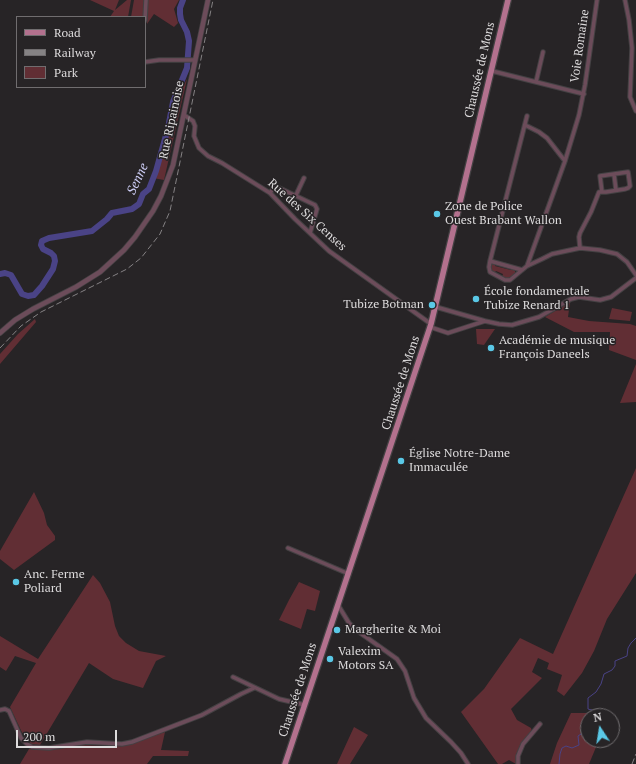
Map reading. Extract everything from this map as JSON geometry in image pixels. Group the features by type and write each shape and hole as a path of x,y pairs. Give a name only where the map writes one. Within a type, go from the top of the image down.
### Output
{"main road":[{"name":"Chaussée de Mons","path":"285,764 431,326 508,0"}],"street":[{"path":"145,16 146,0"},
{"name":"Rue Ripainoise","path":"0,333 15,320 33,309 90,279 114,260 135,237 154,211 173,165 184,115 193,60 208,0"},
{"name":"Voie Romaine","path":"492,71 584,94 597,0"},
{"path":"625,0 632,48 630,97 636,111"},
{"path":"536,82 543,52"},
{"path":"146,62 193,60"},
{"path":"527,266 569,150 584,94"},
{"name":"Rue des Six Censes","path":"184,115 193,121 195,126 194,136 199,148 208,156 270,193 329,250 431,326 448,333 485,321"},
{"path":"528,116 490,261 490,272 507,280 513,279 527,266 552,254 580,248 600,250 617,254 627,262 636,275"},
{"path":"525,125 547,138 565,161"},
{"path":"580,248 580,233 591,212 596,196 599,192 602,192 628,188 630,186 628,172 600,176 602,192"},
{"path":"614,174 616,190"},
{"path":"296,195 304,178"},
{"path":"270,193 275,186 296,195 317,207 310,233"},
{"path":"490,261 522,270"},
{"path":"436,307 485,321 512,325 539,317 571,299 579,297 600,300 605,299 617,293 636,278"},
{"path":"288,548 349,574"},
{"path":"338,605 349,623 397,660 405,671 414,698 426,718 451,742 468,764"},
{"path":"232,677 279,699 305,705"},
{"path":"0,710 5,709 9,711 21,738 32,747 49,748 87,742 122,744 202,715 254,688"},
{"path":"518,764 518,756 523,744 540,724"}],"green space":[{"path":"90,0 119,0 115,10 127,0 131,0 128,16 111,16 114,11"},
{"path":"134,0 145,0 144,16 131,16"},
{"path":"148,0 179,0 174,9 178,23 174,27 154,14 147,24"},
{"path":"187,79 164,180 153,178 174,103"},
{"path":"493,263 495,263 495,266 511,270 511,268 513,269 515,271 515,275 507,279 502,277 503,274 496,271 494,273 490,269"},
{"path":"570,302 568,317 589,321 630,324 636,326 636,360 609,350 610,332 574,332 545,317"},
{"path":"612,308 632,312 630,321 609,319"},
{"path":"35,319 36,322 0,364 0,354 18,334"},
{"path":"476,329 495,329 484,345 477,344"},
{"path":"636,364 636,402 620,403"},
{"path":"636,468 636,573 607,619 594,651 582,673 564,696 557,691 562,675 547,669 549,663 538,658 532,672 542,678 511,709 517,720 531,728 532,731 521,744 516,755 516,764 509,760 502,764 498,764 461,712 484,689 520,638 553,654"},
{"path":"34,492 44,513 47,525 55,536 55,540 14,570 0,559 0,551"},
{"path":"93,575 100,583 110,602 115,626 119,636 126,643 139,651 166,656 156,661 143,688 113,679 89,663 40,745 31,744 25,739 10,707 36,663 15,656 6,671 0,667 0,636 38,659"},
{"path":"299,582 320,591 315,611 307,609 301,629 279,620"},
{"path":"571,713 580,713 580,748 596,748 589,764 550,764 557,743"},
{"path":"354,727 368,735 350,764 337,764"},
{"path":"165,732 161,750 189,751 188,756 153,756 147,764 20,764 29,749 44,750 76,745 108,746 128,743"}],"waterway":[{"name":"Senne","path":"0,274 5,273 11,275 22,294 28,296 34,295 53,269 55,261 54,256 43,249 41,245 42,241 49,238 92,231 112,213 132,209 139,204 143,194 149,189 156,171 168,128 173,102 187,68 189,41 180,14 180,8 183,0"},
{"path":"588,708 588,698 596,692 601,684 604,674 612,670 615,666 615,661 627,656 628,648 636,638"},
{"path":"559,764 562,748 566,746 572,748 579,745 578,736 580,735"}],"railway":[{"path":"0,348 21,326 41,312 127,269 141,258 160,234 170,211 213,0"},
{"path":"632,764 636,754"}],"place":[{"name":"Zone de Police Ouest Brabant Wallon","path":"437,214"},
{"name":"École fondamentale Tubize Renard 1","path":"476,299"},
{"name":"Tubize Botman","path":"432,305"},
{"name":"Académie de musique François Daneels","path":"491,348"},
{"name":"Église Notre-Dame Immaculée","path":"401,461"},
{"name":"Anc. Ferme Poliard","path":"16,582"},
{"name":"Margherite & Moi","path":"337,630"},
{"name":"Valexim Motors SA","path":"330,659"}]}
